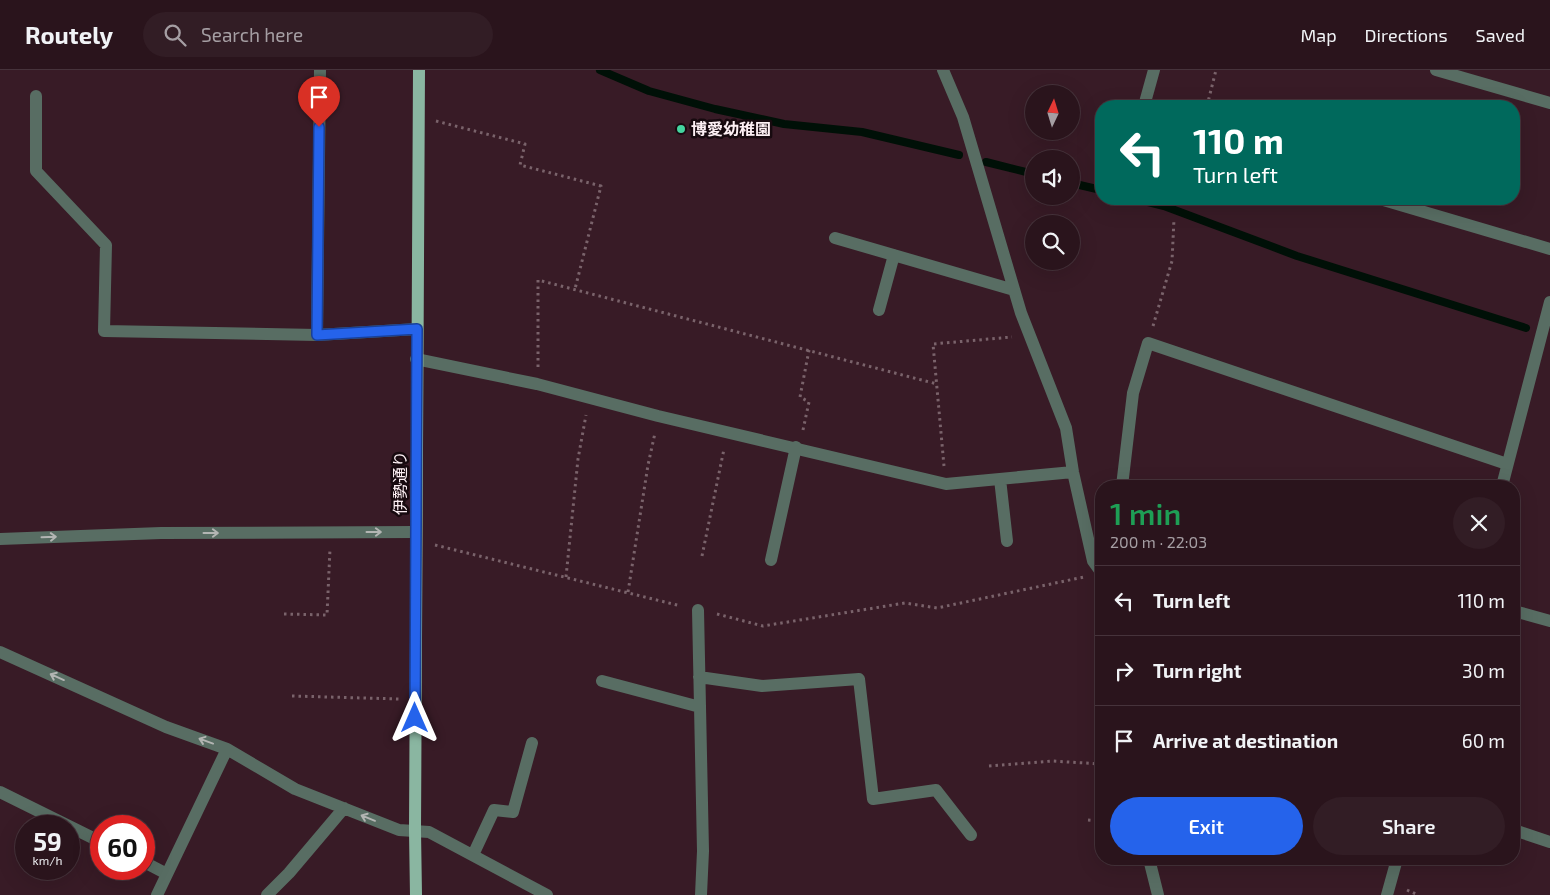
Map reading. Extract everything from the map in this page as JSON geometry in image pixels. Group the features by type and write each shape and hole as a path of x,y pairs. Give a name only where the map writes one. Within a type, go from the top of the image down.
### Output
{"main road":[{"name":"伊勢通り","path":"416,895 414,831 419,70"}],"street":[{"path":"317,335 320,70"},
{"path":"943,70 964,117 1014,290 1066,428 1073,472 1095,569"},
{"path":"1146,100 1154,70"},
{"path":"1436,70 1550,103"},
{"path":"36,96 36,171 106,245 104,331 317,335 417,329"},
{"path":"1400,205 1550,249"},
{"path":"835,238 1014,290"},
{"path":"880,310 894,255"},
{"path":"1503,480 1547,321 1550,302"},
{"path":"1123,480 1133,393 1148,343 1507,464"},
{"path":"416,359 537,384 658,416 946,484 1073,472"},
{"path":"771,560 798,448"},
{"path":"1000,479 1007,541"},
{"path":"0,539 161,533 331,532 416,536"},
{"path":"698,610 703,851 701,895"},
{"path":"1520,614 1550,621"},
{"path":"0,652 166,727 227,749 294,789 399,830 429,832 547,895"},
{"path":"699,677 762,686 859,679 873,799 936,790 971,835"},
{"path":"602,681 700,707"},
{"path":"473,855 494,810 513,812 532,743"},
{"path":"157,895 227,749"},
{"path":"0,792 90,837"},
{"path":"267,895 289,873 344,808"},
{"path":"1520,832 1550,842"},
{"path":"1150,865 1158,895"},
{"path":"1386,895 1395,865"},
{"path":"155,868 167,874"}],"path":[{"path":"1208,100 1216,70"},
{"path":"418,116 526,144 520,165 601,186 575,289"},
{"path":"1148,343 1172,262 1174,219"},
{"path":"537,384 538,280 936,384"},
{"path":"946,484 933,344 1030,335"},
{"path":"798,448 809,402 800,397 809,350"},
{"path":"566,577 578,458 589,398"},
{"path":"628,592 648,465 658,416"},
{"path":"702,556 728,432"},
{"path":"284,614 328,615 331,532"},
{"path":"416,536 566,577 763,626 905,603 937,608 1095,573"},
{"path":"292,696 416,699"},
{"path":"989,766 1052,761 1095,764"},
{"path":"1088,820 1095,821"}],"waterway":[{"path":"600,70 649,91 715,109 784,124 862,132 959,155"},
{"path":"986,162 1025,172"},
{"path":"1080,185 1095,189"},
{"path":"1160,205 1297,256 1526,328"}],"place":[{"name":"博愛幼稚園","path":"681,129"}],"route":[{"path":"319,127 317,335 417,329 415,718"}]}
